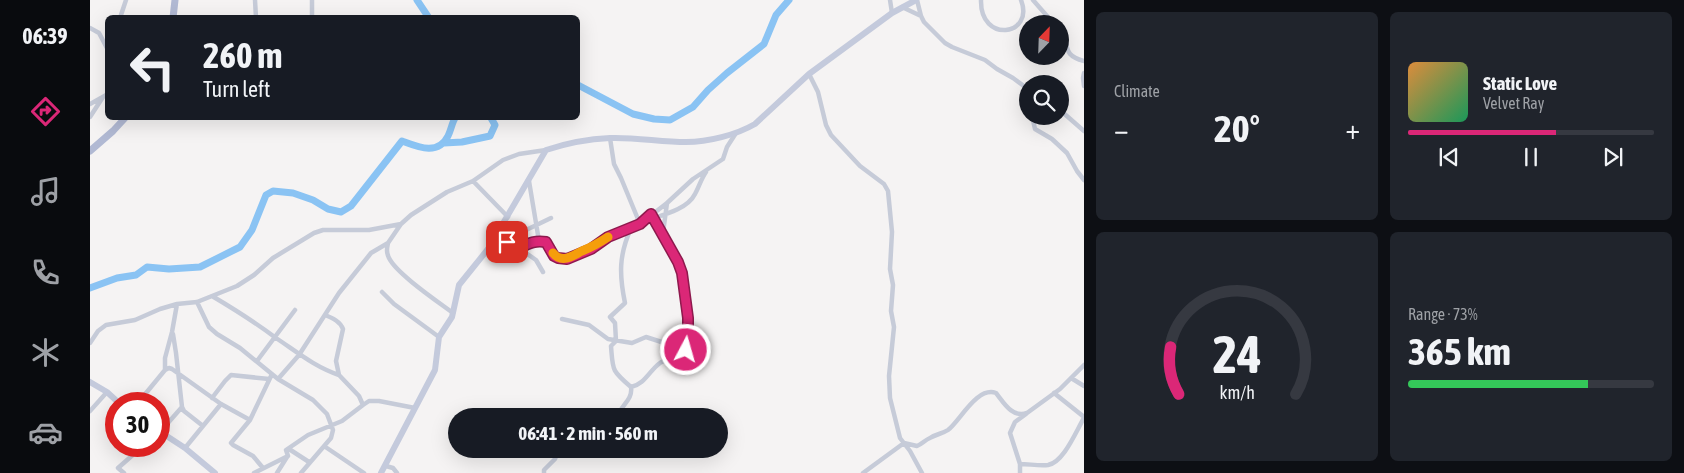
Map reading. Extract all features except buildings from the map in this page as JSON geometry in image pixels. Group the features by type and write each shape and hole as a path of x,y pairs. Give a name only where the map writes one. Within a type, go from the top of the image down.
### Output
{"main road":[{"path":"173,15 175,0"},
{"path":"90,151 123,120"}],"street":[{"path":"121,15 126,0"},
{"path":"255,0 256,15"},
{"path":"312,0 312,15"},
{"path":"890,0 892,13"},
{"path":"278,379 299,354 334,299 371,253 388,242 401,224 431,201 473,181 504,160 519,154 546,150 576,141 610,138 686,142 736,133 755,124 809,74 903,4 916,0 921,16 929,28 949,45 985,60 1019,82"},
{"path":"982,0 982,11 987,23 1003,30 1013,29 1019,24 1023,12 1021,0"},
{"path":"1033,0 1046,15"},
{"path":"903,4 921,16"},
{"path":"90,28 99,33 105,45"},
{"path":"1069,53 1084,61"},
{"path":"1084,73 1084,86"},
{"path":"809,74 818,92 826,125 831,135 860,166 884,184 888,191 892,232 890,269 893,285 891,314 894,327 890,356 889,395 899,435 922,473"},
{"path":"90,104 105,96"},
{"path":"90,117 105,96"},
{"path":"1069,118 1084,131"},
{"path":"1034,125 1035,129 1052,139 1067,153 1084,180"},
{"path":"520,248 528,243 546,242 554,256 567,259 591,249 608,237 640,224 652,216 694,179 723,159 727,147 736,133"},
{"path":"610,138 614,164 640,224"},
{"path":"381,473 435,370 439,337 453,313 459,285 488,249 546,150"},
{"path":"652,216 664,215 694,197 701,178 707,170"},
{"path":"473,181 508,217"},
{"path":"529,181 539,241"},
{"path":"663,233 667,203"},
{"path":"631,387 642,382 660,363 682,353 687,346 688,318 682,273 663,233 652,216"},
{"path":"488,249 496,248 524,231 551,218"},
{"path":"90,344 98,331 106,324 135,320 177,304 197,302 242,284 273,258 314,233 323,230 370,230 401,224"},
{"path":"631,228 623,248 620,273 625,303 610,317 615,323 616,341 611,346 613,370 631,387"},
{"path":"511,240 536,260 543,272"},
{"path":"388,242 386,251 389,259 412,281 453,313"},
{"path":"382,292 394,304 439,337"},
{"path":"212,296 318,366 339,375 359,396 362,405"},
{"path":"197,302 208,327 257,361 271,376"},
{"path":"148,392 165,370 167,350 177,304"},
{"path":"175,316 186,304"},
{"path":"257,361 295,310"},
{"path":"325,314 339,322 343,329 336,361 339,375"},
{"path":"562,319 589,325 608,339 616,341 632,343 646,337 668,345 687,346"},
{"path":"172,332 182,407 184,411 203,426"},
{"path":"1020,473 1020,464 1010,433 1015,422 1054,393 1084,365"},
{"path":"165,370 170,368 221,404 250,420"},
{"path":"212,398 224,381 231,375 271,376 320,406 327,414 333,433 301,473"},
{"path":"263,468 253,456 232,444 232,441 250,420 271,376"},
{"path":"1071,378 1084,386"},
{"path":"90,382 107,392"},
{"path":"622,408 630,397 631,387"},
{"path":"863,473 904,443 917,446 945,432 951,428 973,402 990,392 996,393 1015,413 1027,413"},
{"path":"1020,464 1050,464 1057,461 1063,455 1084,418 1054,393"},
{"path":"90,411 105,394"},
{"path":"288,456 286,450 308,435 342,421 362,405 374,401 414,408"},
{"path":"185,448 221,404"},
{"path":"170,420 182,407"},
{"path":"170,439 185,448 216,473"},
{"path":"324,446 364,473"},
{"path":"289,449 309,462"},
{"path":"254,473 288,456"},
{"path":"277,473 288,456"},
{"path":"124,473 118,468 130,457"},
{"path":"542,472 551,464 554,458"},
{"path":"386,466 393,468 397,473"}],"waterway":[{"path":"417,0 427,15"},
{"path":"580,86 633,114 654,119 670,120 693,107 727,73 764,44 776,15 789,0"},
{"path":"90,288 117,278 136,275 147,267 169,269 200,267 240,247 252,230 266,195 273,191 293,193 313,200 328,209 341,212 351,206 402,141 427,148 439,146 448,136 454,120"},
{"path":"444,143 462,142 490,136 495,125 492,120"}],"slow traffic":[{"path":"553,253 558,258 567,259 574,257 582,251 591,249 608,237"}],"route":[{"path":"507,242 511,240 520,248 528,243 546,242 554,256 567,259 574,257 582,251 591,249 608,237 640,224 651,214 663,233 682,273 688,318 686,350"}]}
